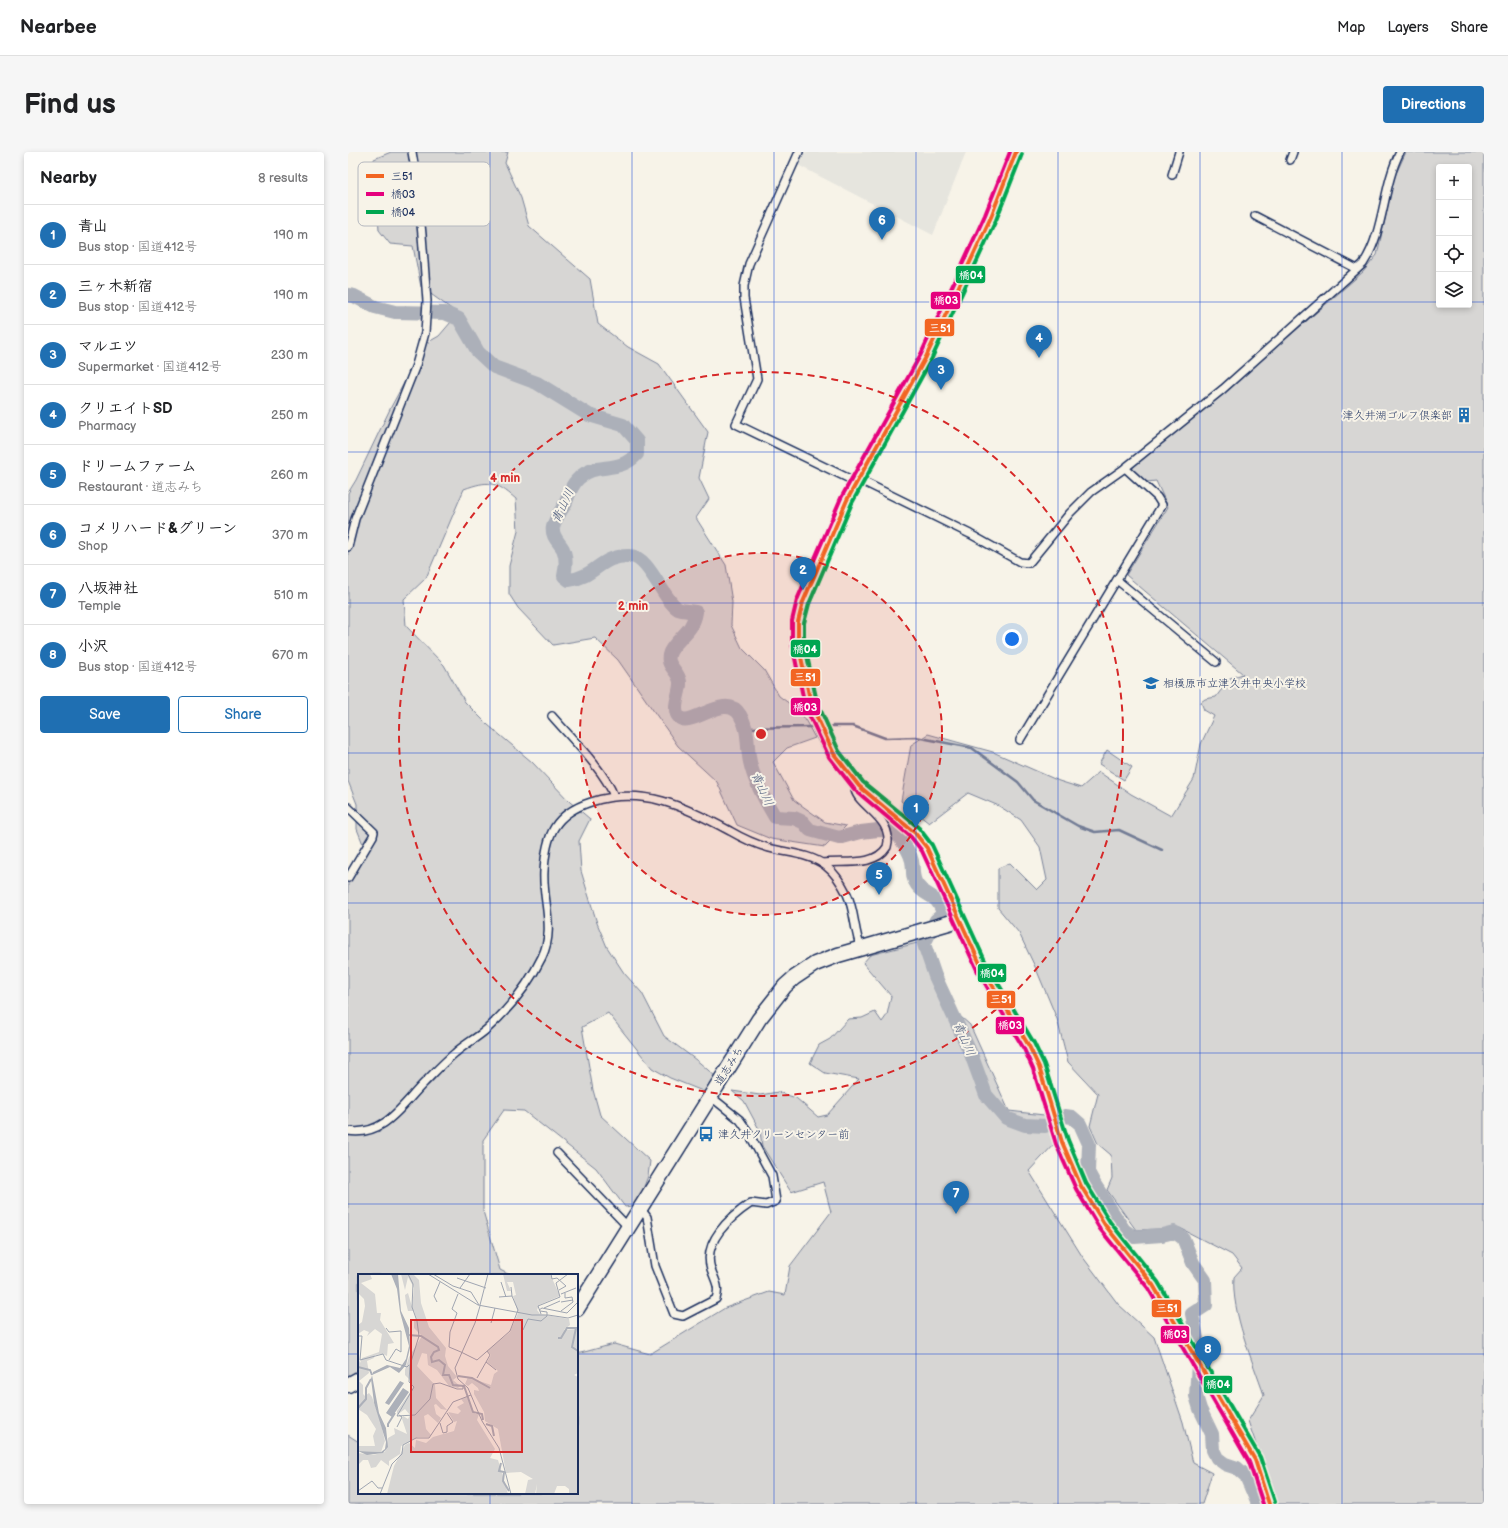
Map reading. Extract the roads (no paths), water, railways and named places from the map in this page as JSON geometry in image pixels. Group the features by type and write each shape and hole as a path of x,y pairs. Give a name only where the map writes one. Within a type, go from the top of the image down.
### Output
{"highway":[{"path":"1016,152 991,217 926,357 857,480 803,602 798,622 798,643 811,704 822,733 834,754 859,786 915,833 927,848 982,968 1029,1046 1039,1067 1069,1159 1081,1186 1106,1225 1153,1285 1255,1460 1269,1504"},
{"name":"道志みち","path":"578,1306 768,1006 785,986 815,964 838,955 959,920"},
{"path":"348,1385 358,1380"}],"street":[{"path":"412,152 413,162"},
{"path":"799,152 749,264 746,275 744,298 757,379 736,424 970,534 1020,562 1029,563 1075,507 1091,492 1125,468 1223,389 1357,269 1371,252 1390,176 1400,152"},
{"path":"1172,175 1179,152"},
{"path":"1290,160 1293,152"},
{"path":"1255,216 1357,269"},
{"path":"348,547 358,513 416,365 423,342 427,317 427,301 421,226"},
{"path":"1020,740 1162,506 1157,497 1125,468"},
{"path":"1118,580 1216,662"},
{"path":"552,716 608,784 614,796"},
{"path":"348,1131 364,1132 383,1125 448,1059 485,1030 512,1003 542,958 547,944 549,926 543,878 548,840 552,830 559,820 572,809 614,796 638,795 656,799 699,815 754,843 822,863 858,862 878,855 887,847 888,833 879,818 857,795 856,790 859,786"},
{"path":"348,807 374,832 348,878"},
{"path":"822,863 836,877 847,894 861,948"},
{"path":"641,1209 647,1217 655,1266 674,1314 683,1316 716,1299 718,1290 710,1268 709,1257 710,1249 715,1236 750,1203 766,1205 776,1201 772,1176 747,1130 740,1120 710,1096"},
{"path":"557,1153 629,1228"}],"waterway":[{"name":"青山川","path":"348,295 354,296 375,307 395,312 445,313 459,319 478,352 494,367 537,383 589,415 623,425 637,441 637,454 630,460 622,464 600,468 586,473 577,480 573,486 553,527 554,536 563,549 566,559 564,576 569,580 578,578 586,575 612,559 630,556 637,558 650,570 672,604 678,609 696,612 692,625 673,647 669,657 670,664 677,674 680,682 676,705 677,714 679,717 684,719 691,718 717,708 726,707 734,709 740,715 747,732 750,762 754,776 775,817 794,818 803,822 810,830 839,838 861,832 878,830 895,831 911,857 915,882 924,892 935,899 941,907 943,914 936,920 924,944 935,976 971,1054 986,1095 1006,1118 1025,1125 1045,1126 1065,1116 1072,1117 1080,1124 1089,1144 1088,1172 1124,1230 1134,1237 1162,1235 1174,1232 1183,1238 1193,1263 1205,1280 1206,1305 1192,1314 1199,1347 1196,1396 1200,1409 1212,1434 1213,1450 1217,1458 1225,1464 1237,1468 1246,1476 1258,1504"},
{"path":"828,726 853,726 885,738 916,737 972,748 1018,782 1033,800 1078,826 1095,832 1119,830 1162,850"},
{"path":"746,728 812,727"}],"place":[{"name":"コメリハード&グリーン","path":"882,240"},
{"name":"クリエイトSD","path":"1039,358"},
{"name":"マルエツ","path":"941,390"},
{"name":"津久井湖ゴルフ倶楽部","path":"1464,415"},
{"name":"三ヶ木新宿","path":"803,590"},
{"name":"相模原市立津久井中央小学校","path":"1151,683"},
{"name":"青山","path":"916,828"},
{"name":"ドリームファーム","path":"879,895"},
{"name":"津久井クリーンセンター前","path":"706,1134"},
{"name":"八坂神社","path":"956,1214"},
{"name":"小沢","path":"1208,1369"}]}
